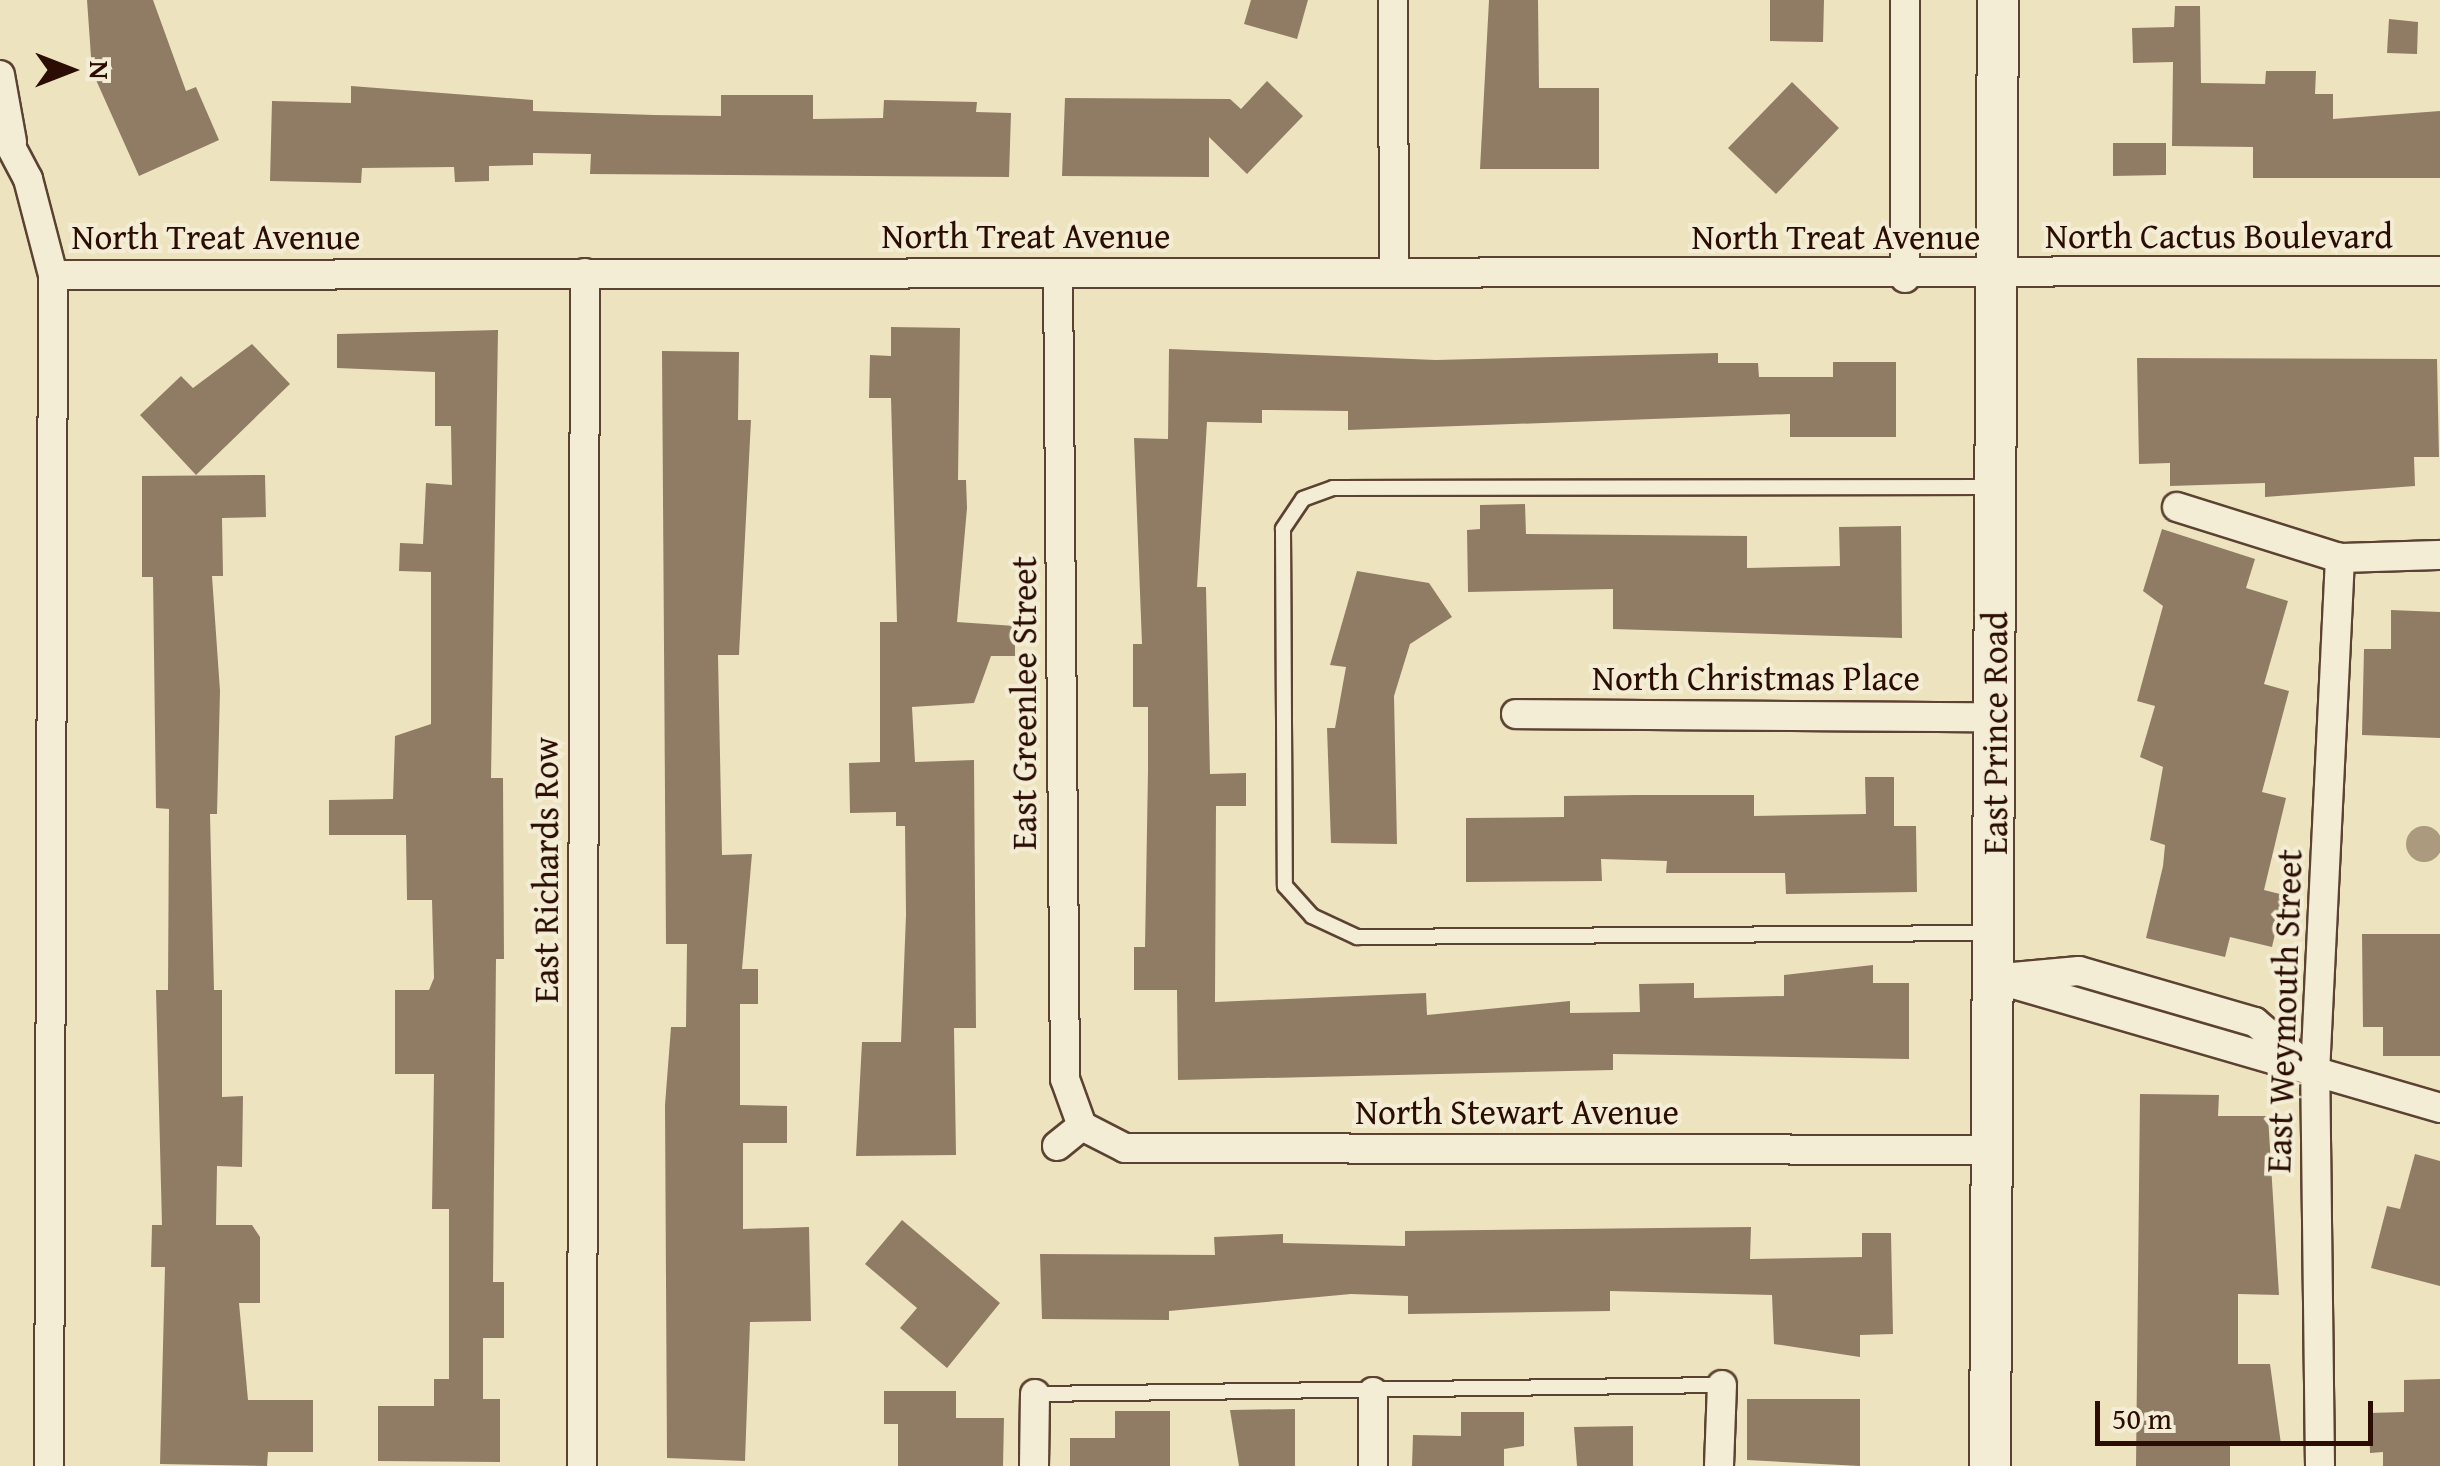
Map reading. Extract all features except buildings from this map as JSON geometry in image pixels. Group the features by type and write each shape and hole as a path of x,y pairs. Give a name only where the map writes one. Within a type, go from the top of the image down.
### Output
{"main road":[{"name":"East Prince Road","path":"1990,1466 1998,0"}],"street":[{"path":"1394,0 1394,269"},
{"path":"1904,0 1905,278"},
{"path":"0,75 6,135 53,276 49,1466"},
{"name":"North Treat Avenue","path":"53,276 1058,274 1394,269 1905,278 1999,275"},
{"name":"North Cactus Boulevard","path":"1999,275 2440,271"},
{"name":"East Richards Row","path":"582,1466 585,273"},
{"name":"East Greenlee Street","path":"1058,274 1065,1079 1082,1126"},
{"path":"2177,508 2340,558 2440,554"},
{"name":"East Weymouth Street","path":"2320,1466 2315,1073 2340,558"},
{"name":"North Christmas Place","path":"1516,714 1995,718"},
{"path":"1994,978 2080,972 2255,1022 2315,1073 2440,1108"},
{"path":"1057,1146 1082,1126"},
{"name":"North Stewart Avenue","path":"1082,1126 1125,1148 1992,1150"},
{"path":"1719,1466 1722,1385"},
{"path":"1373,1466 1374,1392"},
{"path":"1034,1394 1034,1466"}],"lane":[{"path":"1994,933 1358,937 1312,916 1285,886 1283,529 1303,498 1333,488 1997,486"},
{"path":"1034,1394 1722,1385"}],"shaded area":[{"path":"2424,826 2436,832 2442,844 2436,856 2424,862 2412,856 2406,844 2412,832"}]}
